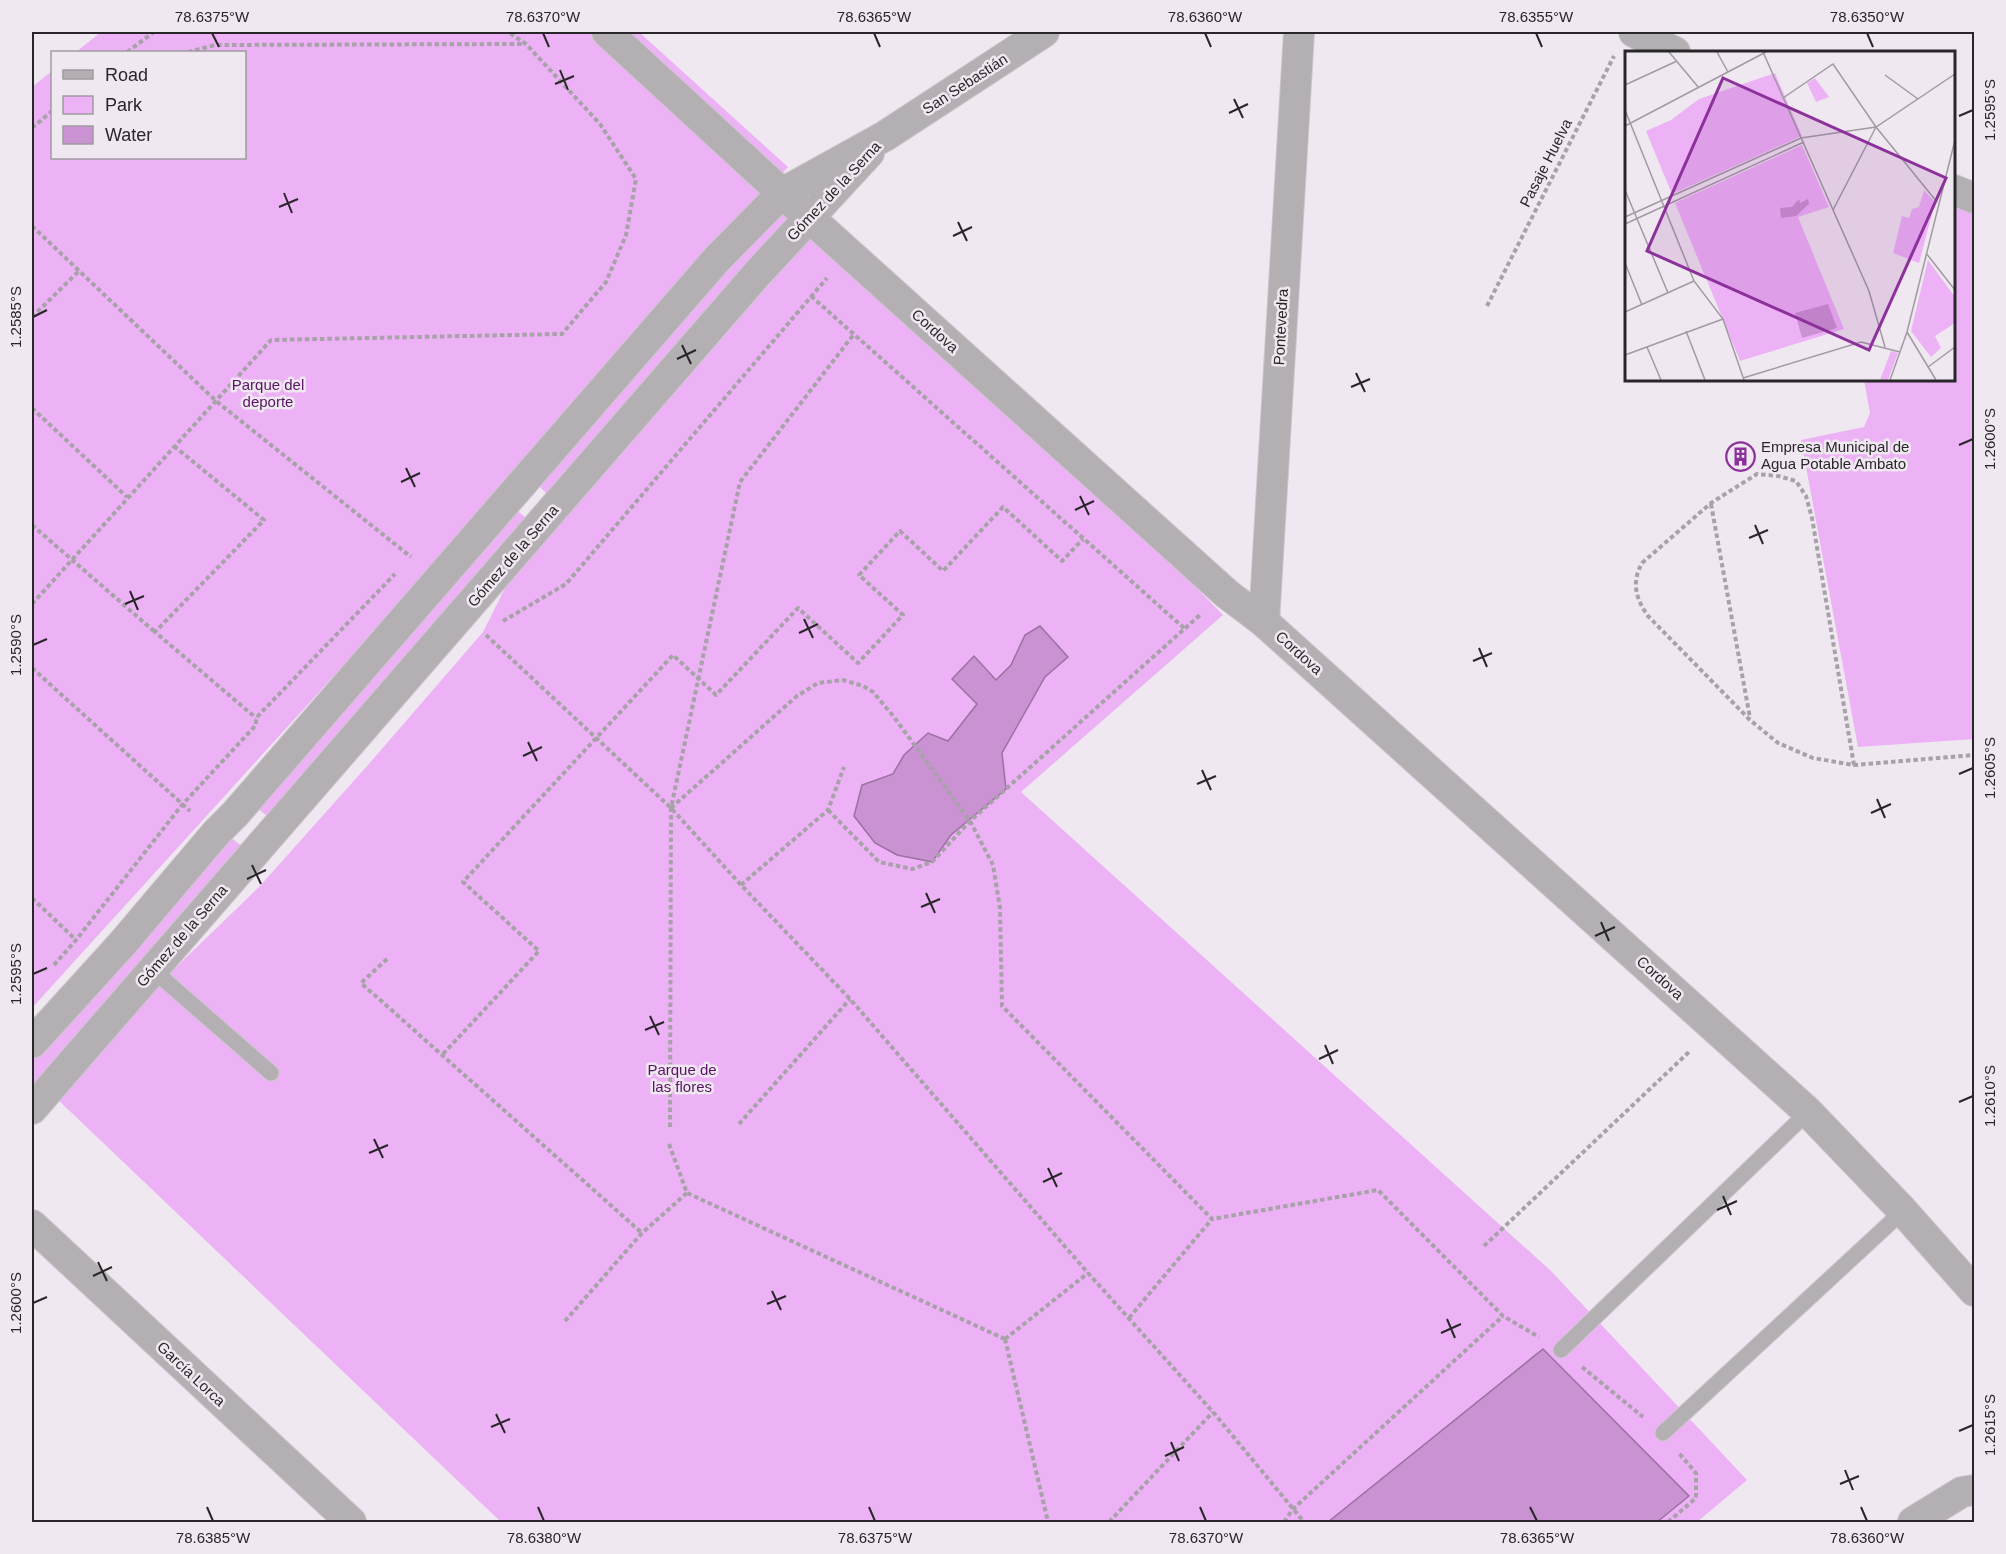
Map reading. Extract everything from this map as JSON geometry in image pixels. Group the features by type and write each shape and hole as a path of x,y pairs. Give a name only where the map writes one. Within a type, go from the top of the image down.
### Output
{"street":[{"name":"Cordova","path":"607,32 1227,594 1264,622 1808,1112 1903,1211 1974,1291"},
{"name":"San Sebastián","path":"885,136 1044,32"},
{"name":"Pontevedra","path":"1264,622 1299,32"},
{"path":"1625,42 1670,51"},
{"name":"Gómez de la Serna","path":"32,1043 122,944 717,259 782,193 885,136"},
{"name":"Gómez de la Serna","path":"32,1110 757,274 885,136"},
{"path":"1955,191 1974,198"},
{"path":"518,487 552,511"},
{"path":"225,824 270,834"},
{"name":"García Lorca","path":"32,1225 351,1522"},
{"path":"1913,1522 1962,1492 1974,1490"}],"lane":[{"path":"153,970 271,1073"},
{"path":"1561,1350 1808,1112"},
{"path":"1663,1433 1903,1211"}],"path":[{"path":"128,51 154,32"},
{"path":"32,604 271,340 562,334 606,282 626,235 636,179 600,124 526,44 508,32"},
{"name":"Pasaje Huelva","path":"1487,306 1625,42"},
{"path":"192,51 215,45 526,44"},
{"path":"32,128 51,112"},
{"path":"32,226 216,401 411,557 256,718 256,725 182,805 76,940 46,973"},
{"path":"501,622 566,584 849,252"},
{"path":"32,317 79,271"},
{"path":"811,296 1184,628"},
{"path":"670,1127 670,808 740,482 854,334"},
{"path":"32,408 127,497"},
{"path":"155,632 264,520 174,446"},
{"path":"1854,765 1824,586 1806,496 1796,481 1757,474 1711,503 1642,563 1635,575 1635,591 1640,605 1648,616 1750,720 1778,743 1813,758 1854,765 1974,755"},
{"path":"1711,503 1750,720"},
{"path":"443,1054 539,951 463,882 674,655 716,695 798,608 858,663 903,615 859,574 900,531 943,571 1003,507 1062,561 1083,538"},
{"path":"32,525 256,718"},
{"path":"828,810 879,862 912,869 932,862 970,822 1184,628 1227,594"},
{"path":"492,627 483,632 670,808 850,999 1088,1274 1214,1412 1304,1522"},
{"path":"32,668 182,805 225,824"},
{"path":"670,808 797,696 818,683 843,680 863,686 873,692 885,705 970,822 993,865 999,897 1002,1006 1212,1219"},
{"path":"741,885 828,810 844,767"},
{"path":"32,898 76,940"},
{"path":"387,959 361,983 642,1233"},
{"path":"739,1124 850,999"},
{"path":"1484,1246 1714,1027"},
{"path":"669,1144 687,1193 1005,1339"},
{"path":"1128,1318 1212,1219 1378,1190 1503,1316 1561,1350 1663,1433 1696,1473 1696,1498 1668,1522"},
{"path":"565,1321 642,1233 687,1193"},
{"path":"1005,1339 1088,1274"},
{"path":"1284,1522 1293,1509 1503,1316"},
{"path":"1005,1339 1048,1522"},
{"path":"1109,1522 1214,1412"}],"green space":[{"name":"Parque del deporte","path":"101,32 639,32 788,167 390,614 32,1008 32,87 51,72 51,159 246,159 246,51 77,51"},
{"path":"1955,198 1974,207 1974,739 1858,747 1801,440 1864,427 1870,413 1864,381 1955,381"},
{"path":"780,208 798,223 554,501 539,486"},
{"name":"Parque de las flores","path":"811,236 1024,412 1223,615 1021,792 1551,1271 1747,1480 1697,1522 501,1522 55,1097 143,999 259,887 368,765 483,632 511,576 562,522"},
{"path":"513,507 533,524 271,819 253,805"},
{"path":"229,836 244,848 32,1088 32,1053"}],"water":[{"path":"1040,626 1068,657 1045,677 1002,753 1006,789 951,835 932,862 897,855 875,843 854,816 862,785 893,774 904,755 928,733 948,741 977,704 952,679 974,656 996,680 1011,665 1025,635"},
{"path":"1543,1349 1689,1496 1657,1522 1328,1522"}],"place":[{"name":"Empresa Municipal de Agua Potable Ambato","path":"1740,456"}]}
